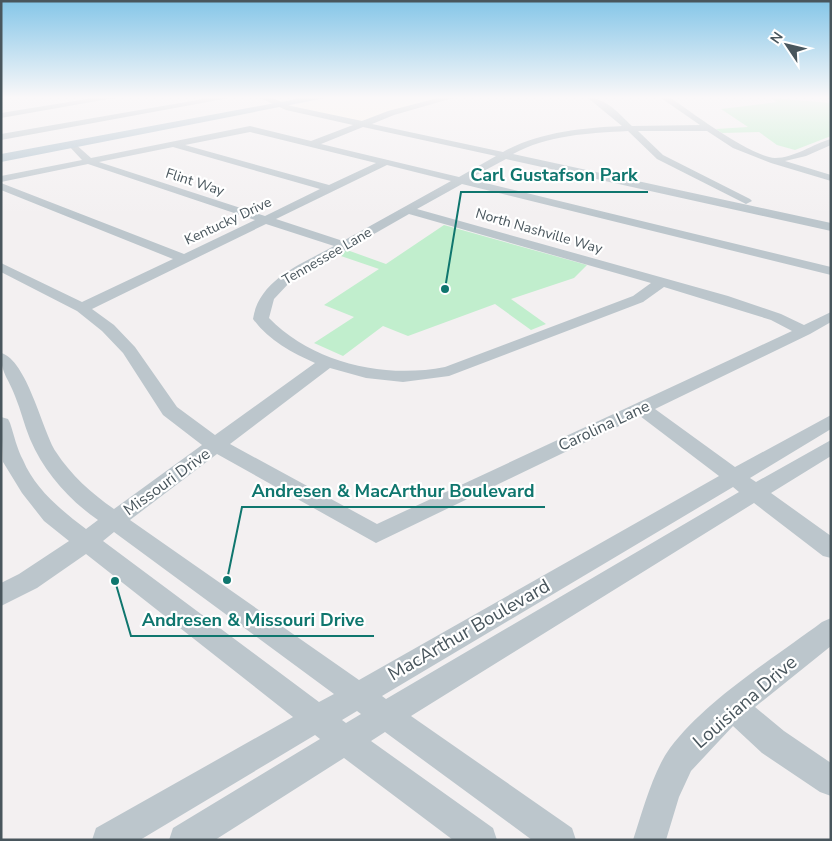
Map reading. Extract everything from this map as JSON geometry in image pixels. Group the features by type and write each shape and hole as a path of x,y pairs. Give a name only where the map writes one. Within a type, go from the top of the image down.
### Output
{"main road":[{"path":"1,156 103,137"}],"street":[{"name":"Flint Way","path":"66,137 89,161 343,246"},
{"path":"1,178 206,137"},
{"path":"286,137 831,271"},
{"path":"312,144 329,137"},
{"path":"423,137 831,226"},
{"name":"Tennessee Lane","path":"545,137 521,146 504,155 343,246 275,287 266,296 261,319 269,329 286,342 328,361 354,370 404,378 448,371 638,299 662,282"},
{"path":"639,137 669,163 738,196 831,226"},
{"path":"723,137 736,146 774,161 831,178"},
{"path":"774,161 804,154 831,142"},
{"path":"173,144 331,189"},
{"name":"Kentucky Drive","path":"82,308 386,162"},
{"path":"617,180 656,174 669,163"},
{"path":"1,186 184,258"},
{"path":"738,196 749,204 747,208"},
{"name":"North Nashville Way","path":"407,210 749,307 804,331"},
{"path":"5,273 82,308 108,328 129,350 170,411 216,445"},
{"name":"Carolina Lane","path":"216,445 376,534 804,331 831,316"},
{"path":"1,358 18,378 34,418 39,437 64,478 88,502 560,840"},
{"name":"Missouri Drive","path":"1,595 28,581 85,542 328,361"},
{"path":"641,408 831,549"},
{"name":"MacArthur Boulevard","path":"108,840 355,695 831,421"},
{"path":"1,423 6,446 29,488 52,515 316,719 481,840"},
{"name":"MacArthur Boulevard","path":"185,840 344,740 831,447"},
{"name":"Louisiana Drive","path":"649,840 664,795 680,760 704,733 734,707 831,630"},
{"path":"734,707 773,742 831,781"}],"green space":[{"path":"766,137 828,137 795,150 777,145"},
{"path":"444,225 587,265 574,278 511,299 546,324 531,330 495,304 408,336 383,326 343,356 314,343 354,317 324,305 379,269 338,255 347,250 386,264"}],"place":[{"name":"Carl Gustafson Park","path":"445,289"},
{"name":"Andresen & MacArthur Boulevard","path":"227,580"},
{"name":"Andresen & Missouri Drive","path":"115,581"}]}
